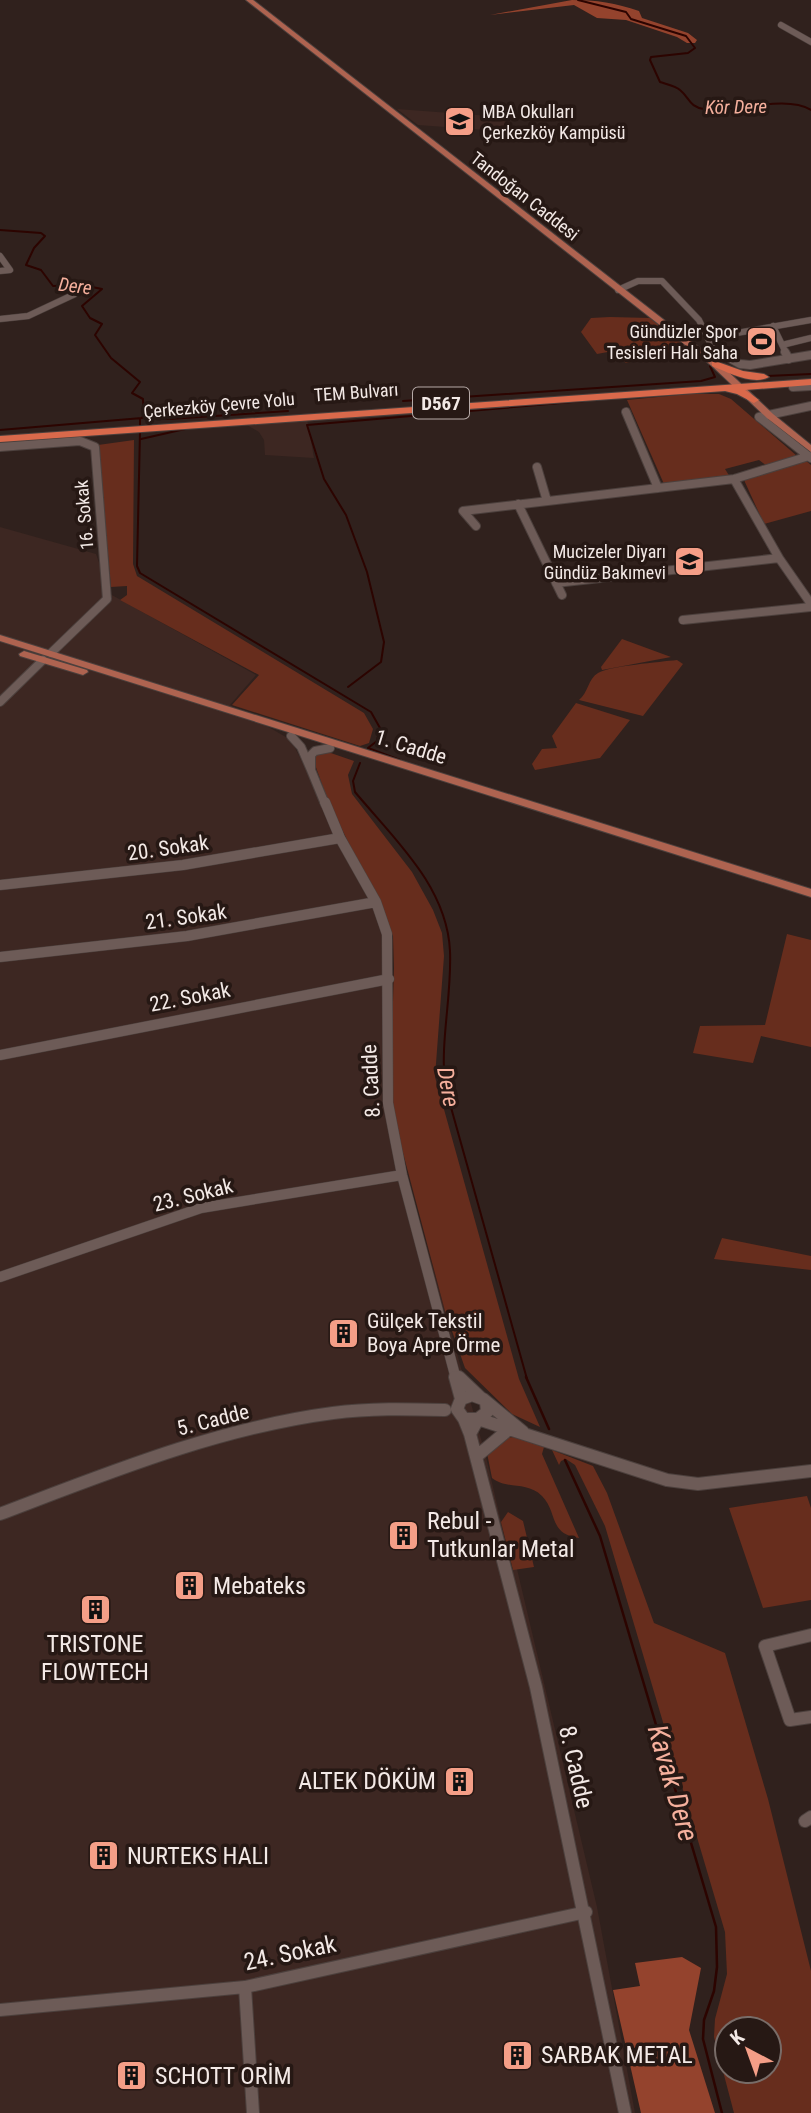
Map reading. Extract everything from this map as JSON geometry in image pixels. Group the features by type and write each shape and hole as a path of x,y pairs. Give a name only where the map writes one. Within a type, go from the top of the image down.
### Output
{"highway":[{"path":"715,361 757,377 810,380"},
{"path":"682,385 718,378 719,371 715,361"},
{"name":"D567","path":"696,388 810,380"},
{"name":"D567","path":"741,383 779,384 810,380"},
{"name":"TEM Bulvarı","path":"147,426 682,385 741,383"},
{"path":"766,407 764,388 779,384"},
{"path":"696,388 740,391 766,407"},
{"name":"Çerkezköy Çevre Yolu","path":"0,437 696,388"},
{"name":"Çerkezköy Çevre Yolu","path":"0,437 104,430"}],"main road":[{"name":"Tandoğan Caddesi","path":"249,0 618,290 741,383"},
{"path":"741,383 810,454"},
{"path":"766,407 811,438"},
{"name":"1. Cadde","path":"0,638 47,657 291,736 360,754"},
{"name":"1. Cadde","path":"0,646 47,657 811,893"},
{"name":"1. Cadde","path":"376,759 811,899"}],"street":[{"path":"780,25 811,42"},
{"path":"0,256 10,270 0,271"},
{"path":"618,290 638,281 662,281 699,320 715,361 732,358 743,366 811,355"},
{"path":"0,319 9,320 36,312 75,294"},
{"path":"708,338 811,320"},
{"path":"773,326 789,359"},
{"path":"782,345 811,338"},
{"path":"793,387 810,380"},
{"path":"766,407 811,406"},
{"path":"626,412 658,488"},
{"name":"16. Sokak","path":"0,447 80,441 95,447 107,599 47,657"},
{"path":"476,526 463,511 734,479 810,454"},
{"path":"537,467 547,500"},
{"path":"683,620 811,606 779,558 734,479"},
{"path":"518,504 562,596"},
{"path":"556,583 779,558"},
{"path":"0,702 47,657"},
{"name":"8. Cadde","path":"291,736 301,747 340,838 376,902 387,934 388,1103 402,1175 454,1374 457,1410 471,1434 504,1553 586,1912 625,2113"},
{"path":"311,770 311,755 330,748"},
{"name":"20. Sokak","path":"0,885 183,865 340,838"},
{"name":"21. Sokak","path":"0,957 187,936 376,902"},
{"name":"22. Sokak","path":"0,1055 389,979"},
{"name":"23. Sokak","path":"0,1277 201,1208 402,1175"},
{"path":"454,1374 529,1436"},
{"path":"483,1399 468,1395 457,1410 508,1430 667,1480 698,1484 811,1471"},
{"path":"471,1434 478,1419 487,1412 483,1399"},
{"name":"5. Cadde","path":"0,1514 174,1450 232,1435 347,1409 406,1407 457,1410"},
{"path":"477,1457 508,1430"},
{"path":"811,1635 765,1646 790,1720 811,1717"},
{"name":"24. Sokak","path":"0,2010 244,1987 586,1912"},
{"path":"244,1987 253,2113"}],"shaded area":[{"path":"572,0 606,2 631,8 639,11 642,18 688,33 697,40 695,43 687,43 626,20 597,18 574,5 490,15"},
{"name":"MBA Okulları Çerkezköy Kampüsü","path":"397,109 503,117 513,132 418,125"},
{"path":"591,318 650,318 688,347 626,363 613,351 597,354 581,332"},
{"path":"719,394 731,399 797,456 767,466 759,460 725,469 730,477 664,484 627,400"},
{"path":"307,419 314,458 265,455 264,440 259,432 247,425"},
{"path":"134,440 133,564 137,576 364,713 373,729 369,743 360,746 232,705 259,675 120,600 127,595 127,586 111,587 98,445"},
{"path":"805,460 811,465 811,511 764,524 744,480"},
{"path":"0,527 96,554 110,594 256,675 230,705 291,740 393,940 387,1104 486,1457 512,1569 517,1569 597,1907 635,2113 0,2113"},
{"path":"622,639 671,657 602,670 601,667"},
{"path":"677,660 683,664 643,716 579,700 598,673 624,666"},
{"path":"576,703 630,720 600,758 535,770 532,764 542,749 557,748 552,736"},
{"path":"325,751 354,761 348,775 352,794 412,872 442,933 444,956 435,1077 519,1379 540,1427 512,1414 465,1368 445,1311 390,1104 393,936 327,798 313,759 316,753"},
{"path":"787,934 811,940 811,1047 761,1036 753,1063 693,1053 700,1026 765,1025"},
{"path":"722,1238 811,1256 811,1270 714,1259"},
{"path":"515,1437 544,1447 542,1454 579,1538 562,1532 547,1502 536,1491 504,1484 492,1478 487,1453 503,1438"},
{"path":"552,1450 593,1466 607,1493 654,1623 725,1653 768,1799 811,1971 811,2113 734,2113 727,2085 783,2085 783,2015 716,2015 727,1974 725,1932 605,1526 575,1465 566,1459 559,1465"},
{"path":"807,1496 811,1508 811,1600 763,1608 729,1508"},
{"path":"508,1512 523,1521 534,1567 513,1570 501,1522"},
{"path":"682,1957 701,1968 689,2030 715,2113 641,2113 613,1990 640,1986 635,1963"}],"waterway":[{"name":"Kör Dere","path":"578,0 626,12 631,19 686,36 695,48 688,53 651,57 650,60 660,82 678,89 695,106 716,110 788,104 811,110"},
{"name":"Dere","path":"0,230 41,233 45,236 34,248 26,265 41,270 53,286 82,285 102,289 82,306 90,318 102,324 95,335 111,358 140,382 132,393 143,399 144,416"},
{"path":"403,401 701,381 715,377 710,366"},
{"path":"767,376 811,374"},
{"path":"348,687 381,662 384,642 367,572 346,515 324,479 307,425 584,401"},
{"path":"144,416 169,419 288,411"},
{"path":"0,430 141,418"},
{"name":"Dere","path":"140,427 141,418"},
{"path":"141,439 185,429"},
{"path":"140,432 137,566 140,573 371,712 380,728 377,741 368,748 400,760"},
{"name":"Dere","path":"360,763 353,781 355,792 416,865 429,885 447,927 450,968 444,1052 445,1086 527,1379"},
{"name":"Dere","path":"526,1377 549,1429"},
{"name":"Kavak Dere","path":"565,1460 600,1536 716,1927 717,1967 714,1991 704,2020 703,2039 722,2113"}],"place":[{"name":"MBA Okulları Çerkezköy Kampüsü","path":"459,121"},
{"name":"Gündüzler Spor Tesisleri Halı Saha","path":"761,341"},
{"name":"Mucizeler Diyarı Gündüz Bakımevi","path":"689,561"},
{"name":"Gülçek Tekstil Boya Apre Örme","path":"344,1333"},
{"name":"Rebul - Tutkunlar Metal","path":"404,1535"},
{"name":"Mebateks","path":"190,1586"},
{"name":"TRISTONE FLOWTECH","path":"95,1610"},
{"name":"ALTEK DÖKÜM","path":"459,1781"},
{"name":"NURTEKS HALI","path":"104,1856"},
{"name":"SARBAK METAL","path":"518,2055"},
{"name":"SCHOTT ORİM","path":"132,2076"}]}
